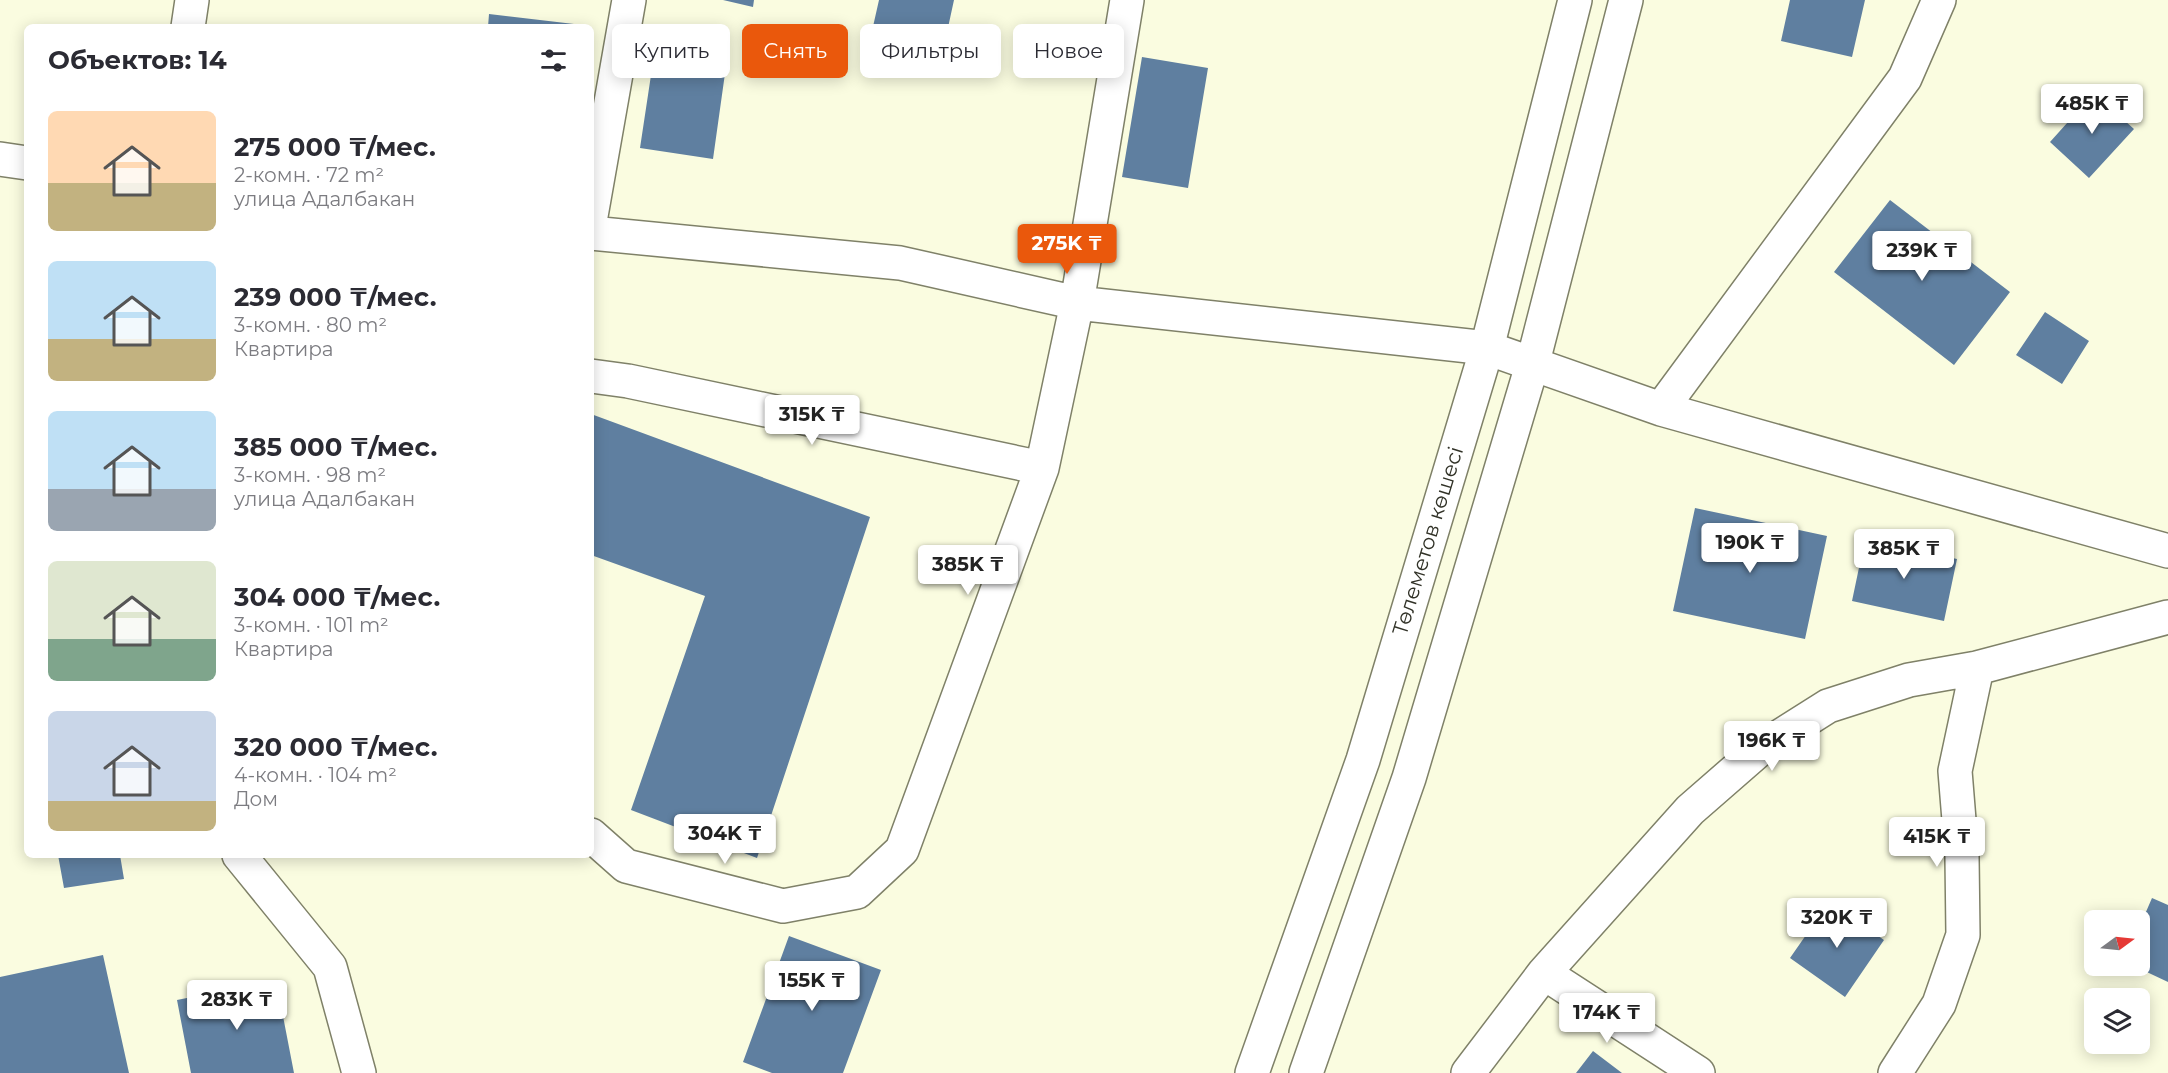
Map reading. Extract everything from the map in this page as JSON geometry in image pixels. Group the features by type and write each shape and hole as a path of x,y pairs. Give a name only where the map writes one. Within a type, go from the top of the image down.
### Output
{"street":[{"path":"188,24 192,0"},
{"path":"594,199 629,0"},
{"path":"594,838 626,866 783,906 857,892 902,850 1042,468 1077,303 1126,0"},
{"name":"Төлеметов көшесі","path":"1252,1073 1363,760 1487,348 1575,0"},
{"path":"1306,1073 1409,778 1533,362 1626,0"},
{"path":"1661,409 1905,78 1939,0"},
{"path":"0,159 24,163"},
{"path":"594,234 900,263 1077,303 1487,348 1533,362 1661,409 2168,551"},
{"path":"594,376 628,381 1042,468"},
{"path":"1468,1073 1544,973 1690,810 1760,749 1828,706 1909,680 1977,668 2168,617"},
{"path":"1895,1073 1939,1004 1963,935 1962,857 1955,771 1977,668"},
{"path":"241,858 330,967 359,1073"},
{"path":"1544,973 1698,1073"}],"building":[{"path":"723,0 754,0 753,7"},
{"path":"879,0 954,0 949,24 874,24"},
{"path":"1790,0 1865,0 1852,57 1781,41"},
{"path":"489,14 574,24 488,24"},
{"path":"1142,57 1208,68 1188,188 1122,177"},
{"path":"651,78 724,78 713,159 640,148"},
{"path":"2094,93 2134,129 2089,178 2050,142"},
{"path":"1890,200 2010,292 1954,365 1834,272"},
{"path":"2045,312 2089,341 2062,384 2016,355"},
{"path":"594,415 870,517 757,858 631,810 705,596 594,556"},
{"path":"1695,508 1827,536 1805,639 1673,611"},
{"path":"1865,539 1957,559 1944,621 1852,601"},
{"path":"59,858 120,858 124,879 64,888"},
{"path":"2152,898 2168,905 2168,982 2150,974 2150,910 2147,910"},
{"path":"1829,902 1884,940 1845,997 1790,958"},
{"path":"789,936 881,970 843,1073 772,1073 743,1062"},
{"path":"103,955 129,1073 0,1073 0,977"},
{"path":"276,980 294,1073 191,1073 177,1000"},
{"path":"1593,1051 1622,1073 1576,1073"}]}
